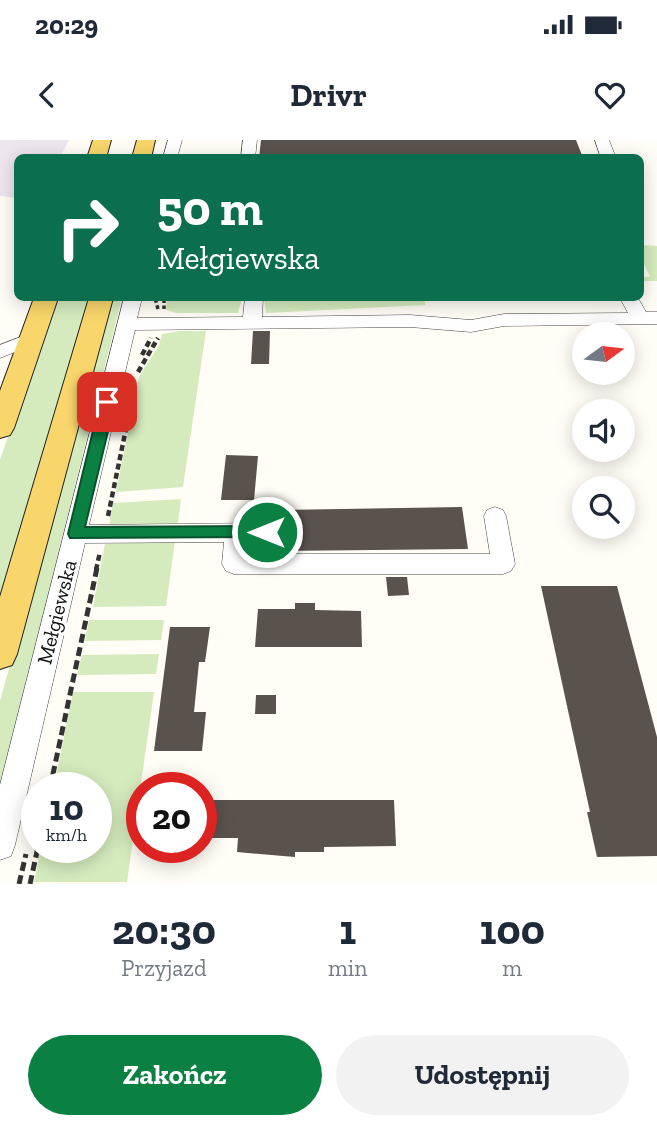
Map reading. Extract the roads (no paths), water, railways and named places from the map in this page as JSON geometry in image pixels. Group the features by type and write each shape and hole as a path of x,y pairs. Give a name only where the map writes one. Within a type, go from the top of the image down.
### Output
{"main road":[{"path":"0,428 7,387 31,339 45,301"},
{"name":"Mełgiewska","path":"0,653 100,301"}],"street":[{"name":"Mełgiewska","path":"0,845 132,301"},
{"path":"252,323 254,301"},
{"path":"632,301 649,318"},
{"path":"126,324 410,321 471,326 504,320 649,318"},
{"path":"236,533 234,564 503,564 495,516"},
{"path":"76,534 267,532"}],"lane":[{"path":"0,352 31,339"}]}
